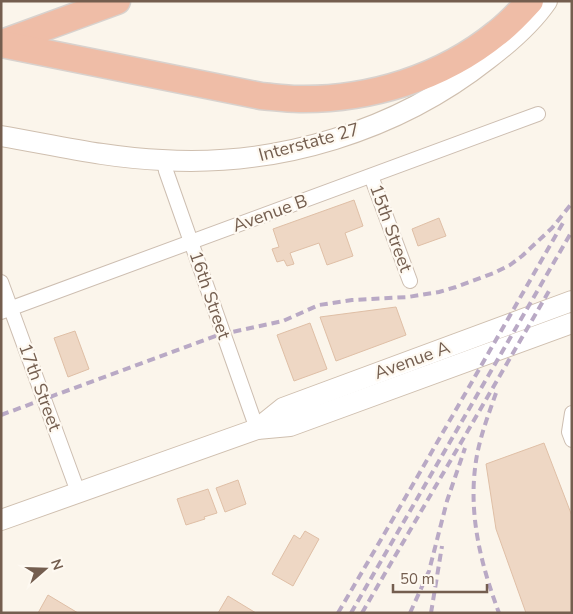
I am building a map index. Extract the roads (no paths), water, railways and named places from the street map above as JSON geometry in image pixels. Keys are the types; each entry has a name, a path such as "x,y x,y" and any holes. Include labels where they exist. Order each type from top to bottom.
{"highway":[{"path":"1,44 118,1"},
{"path":"1,44 260,96 298,99 346,96 404,83 446,66 497,34 530,1"}],"main road":[{"name":"Interstate 27","path":"1,136 107,154 164,161 212,161 286,152 351,134 426,101 459,81 500,49 525,27 547,1"},
{"name":"Avenue A","path":"257,429 283,408 572,302"},
{"name":"Avenue A","path":"1,520 257,429 290,426 572,324"}],"street":[{"name":"Avenue B","path":"6,310 538,114"},
{"name":"16th Street","path":"164,161 257,429"},
{"name":"15th Street","path":"371,176 410,281"},
{"name":"17th Street","path":"1,282 6,310 78,492"},
{"path":"572,413 570,432 572,440"}],"railway":[{"path":"1,415 218,335 283,321 319,305 352,300 408,297 439,292 494,273 522,256 552,228 572,203"},
{"path":"338,613 564,221"},
{"path":"351,613 572,231"},
{"path":"362,613 549,291"},
{"path":"496,393 477,455 474,475 474,496 477,536 481,555 499,613"},
{"path":"410,613 429,571 447,501 465,448"},
{"path":"431,613 442,546"}]}
